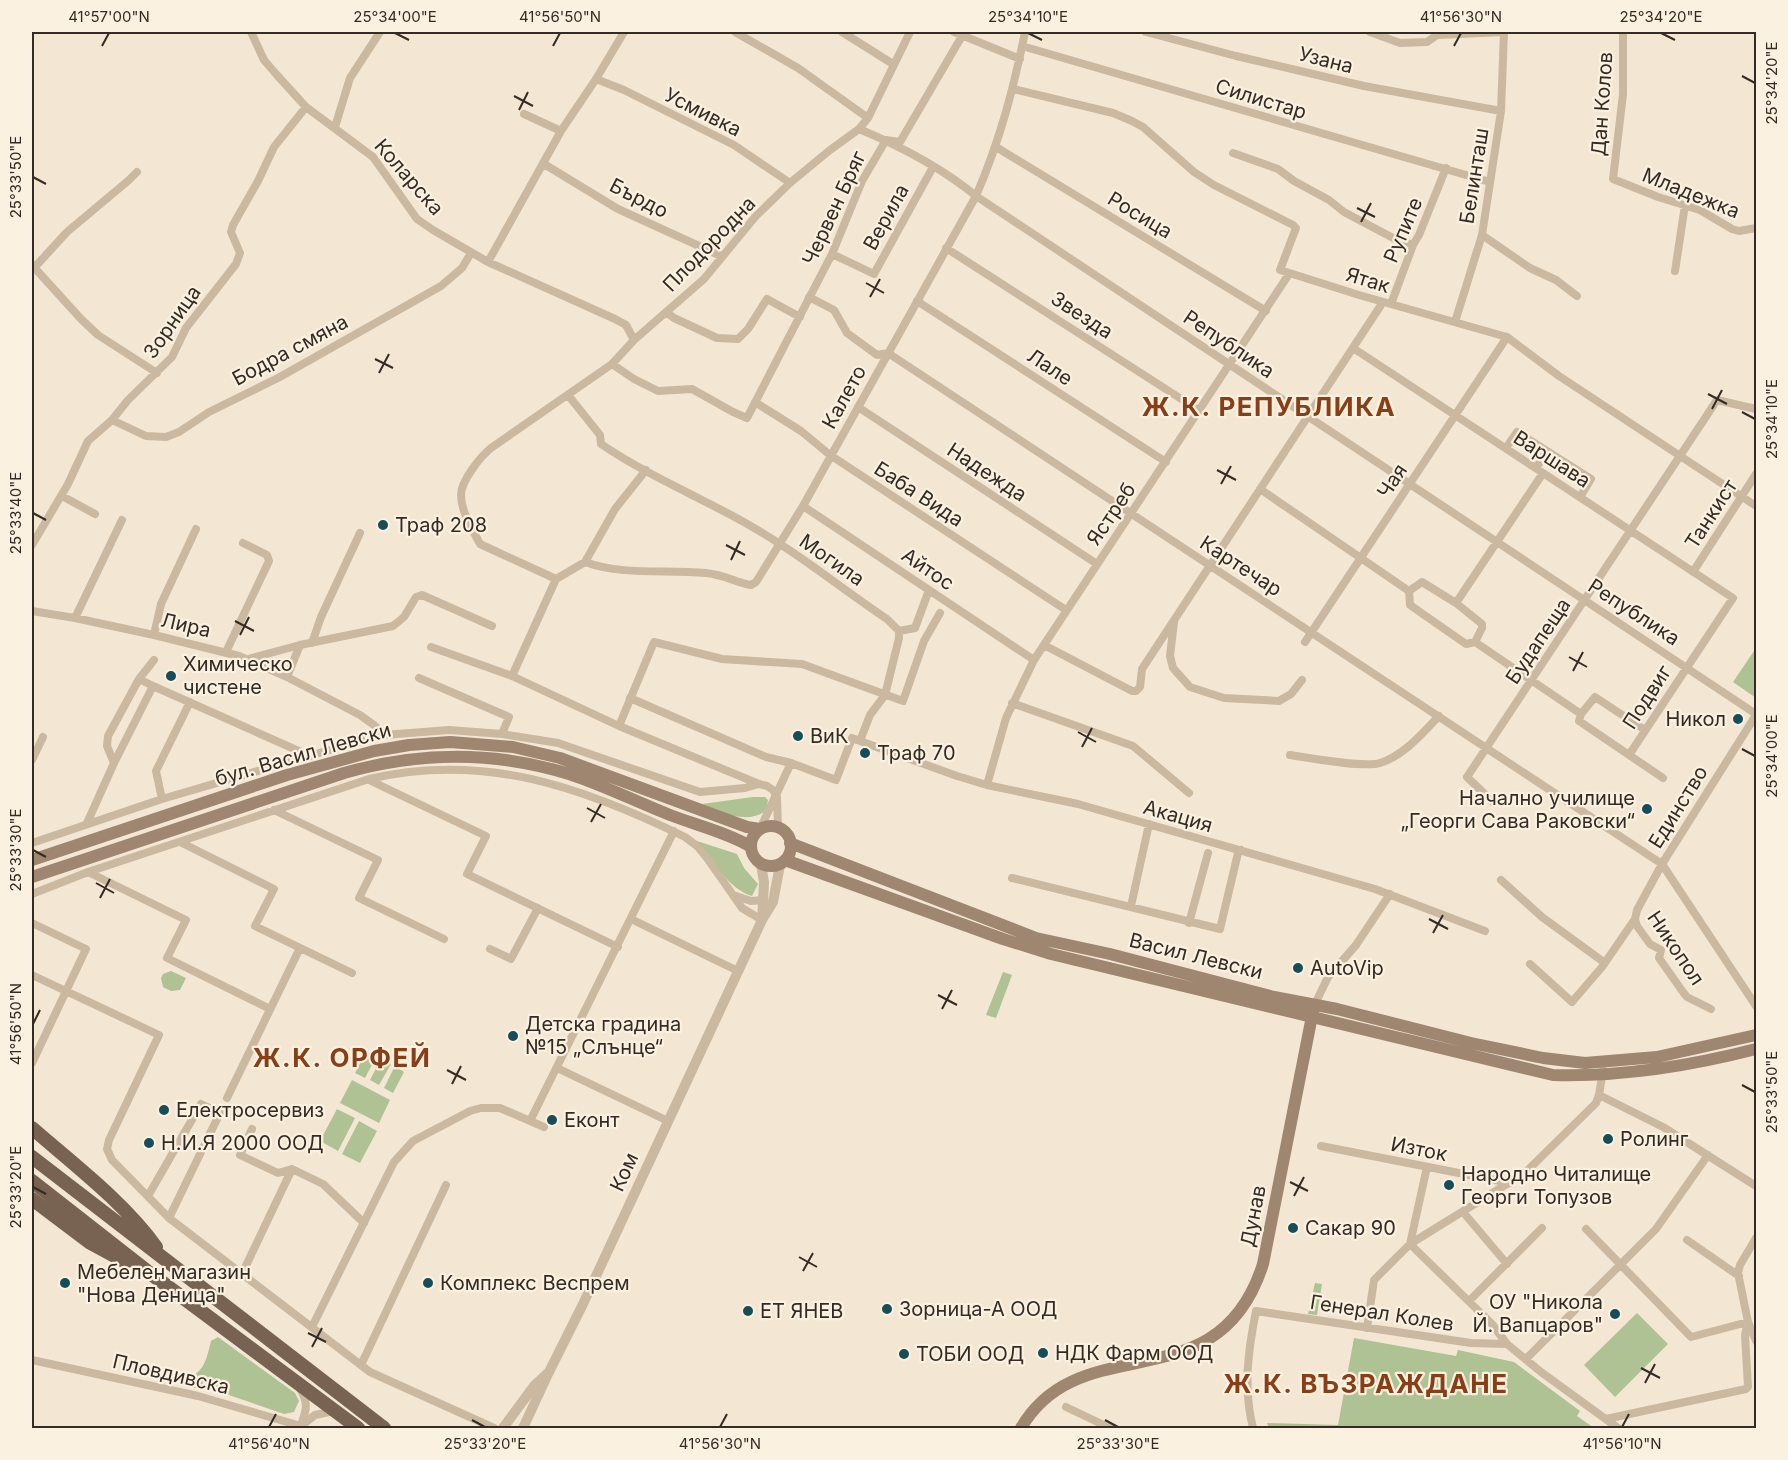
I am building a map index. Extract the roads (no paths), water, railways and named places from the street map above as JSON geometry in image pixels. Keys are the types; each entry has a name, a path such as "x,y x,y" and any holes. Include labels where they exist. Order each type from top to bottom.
{"main road":[{"name":"бул. Васил Левски","path":"36,858 298,772 374,751 450,742 513,747 560,758 747,827 760,829"},
{"name":"бул. Васил Левски","path":"32,877 344,773 383,763 444,756 522,763 562,772 751,847"},
{"path":"778,828 788,837 789,855 782,862 770,866 761,864 751,847 753,839 760,829 778,828"},
{"name":"Васил Левски","path":"790,843 1036,938 1110,954 1471,1043 1543,1058 1603,1067"},
{"name":"Васил Левски","path":"782,862 1051,954 1554,1075 1584,1076 1603,1067"},
{"name":"Дунав","path":"1020,1428 1038,1405 1066,1384 1101,1371 1169,1357 1191,1350 1218,1333 1242,1309 1256,1285 1263,1264 1315,1004"},
{"path":"1603,1067 1756,1035"},
{"path":"1603,1067 1671,1067 1756,1049"},
{"path":"32,1128 113,1200 146,1233 164,1258"},
{"path":"32,1157 384,1428"},
{"path":"32,1181 147,1271 358,1428"},
{"path":"32,1199 89,1242 147,1271"}],"street":[{"name":"Коларска","path":"251,32 264,60 306,106 373,157 417,219 488,262 615,319 626,326 634,340"},
{"path":"335,127 350,78 380,32"},
{"path":"488,262 561,131 624,32"},
{"path":"735,32 798,68 868,118"},
{"path":"842,32 893,64"},
{"name":"Плодородна","path":"556,579 480,544 463,506 460,493 471,471 485,453 612,364 634,340 704,279 755,218 790,183 859,129 868,118 910,32"},
{"name":"Калето","path":"585,562 602,568 716,574 751,585 756,582 803,506 976,196 996,147 1013,89 1025,32"},
{"name":"Узана","path":"1146,32 1236,57 1364,86 1501,111"},
{"path":"1370,32 1400,43 1427,42 1437,35 1504,32"},
{"name":"Белинташ","path":"1455,322 1482,235 1501,111 1504,32"},
{"name":"Дан Колов","path":"1613,179 1623,94 1623,32"},
{"path":"958,34 1020,59"},
{"name":"Червен Бряг","path":"755,402 832,254 862,181 886,140 900,142 958,34"},
{"name":"Силистар","path":"1022,46 1490,182"},
{"name":"Усмивка","path":"596,79 624,90 734,145 790,183"},
{"path":"1013,89 1113,113 1132,121 1143,127 1194,172 1214,185 1293,225 1296,228 1281,270 1289,274"},
{"name":"Зорница","path":"32,544 62,496 88,441 112,420 128,400 157,373 175,351 186,328 236,264 240,253 231,232 233,225 258,181 273,147 306,106"},
{"path":"524,114 561,131"},
{"name":"Република","path":"859,129 886,140 956,180 976,196 1756,714"},
{"name":"Росица","path":"996,147 1266,311"},
{"path":"1233,153 1278,169 1294,181 1329,200 1344,212 1395,239 1413,245"},
{"name":"Бърдо","path":"544,164 618,208 721,256"},
{"name":"Верила","path":"832,254 874,274 933,167"},
{"name":"Рупите","path":"1044,645 1132,691 1140,687 1142,669 1307,416 1387,303 1419,235 1446,168"},
{"path":"137,172 67,232 33,266 98,335 157,373"},
{"name":"Младежка","path":"1613,179 1658,197 1700,210 1732,229 1756,228"},
{"path":"1675,271 1685,205"},
{"path":"1482,235 1530,268 1556,280 1577,296"},
{"name":"Звезда","path":"946,248 1200,411"},
{"name":"Бодра смяна","path":"112,420 146,436 166,436 178,432 209,412 306,363 441,286 462,268 471,253"},
{"name":"Ятак","path":"1289,274 1507,337 1559,376 1756,506"},
{"name":"Ястреб","path":"987,785 1012,703 1034,660 1289,274"},
{"name":"Картечар","path":"809,297 834,310 847,333 877,355 888,353 1662,864"},
{"path":"666,312 717,338 738,339 748,329 767,299 800,317"},
{"name":"Лале","path":"917,302 1166,462"},
{"name":"Чая","path":"1305,642 1507,337"},
{"name":"Варшава","path":"1353,348 1733,598"},
{"path":"612,364 645,386 658,391 692,389 747,418 755,402"},
{"name":"Могила","path":"568,395 600,435 601,444 623,459 742,521 780,544 887,618 899,631"},
{"name":"Будапеща","path":"1494,803 1467,777 1695,432 1717,400 1756,410"},
{"name":"Баба Вида","path":"755,402 801,431 830,455 1066,610"},
{"name":"Надежда","path":"858,407 1098,564"},
{"path":"1506,448 1516,432 1591,479 1580,497"},
{"path":"1456,603 1498,542 1540,470 1547,451"},
{"path":"512,676 556,579 585,562 615,509 646,470"},
{"name":"Танкист","path":"1693,572 1756,474"},
{"path":"1260,489 1409,591"},
{"path":"62,496 95,514"},
{"name":"Айтос","path":"803,506 1034,660"},
{"path":"75,618 122,520"},
{"path":"154,635 161,604 196,529"},
{"path":"312,643 321,617 360,532"},
{"path":"226,652 269,561 267,555 243,543"},
{"path":"1409,591 1422,582 1456,603 1482,624 1475,642"},
{"path":"630,698 766,757 836,780 852,738 860,741 870,715 885,695 899,631 915,628 929,590"},
{"path":"1409,591 1410,605 1466,644 1475,642 1581,714"},
{"path":"249,659 300,645 396,625 404,617 416,597 423,595 492,626"},
{"name":"Подвиг","path":"1629,754 1733,598"},
{"name":"Лира","path":"32,611 154,635 249,659 360,715 374,724 384,735"},
{"path":"619,726 654,642 722,659 802,664 903,701 924,641 940,613"},
{"path":"1176,617 1170,656 1173,668 1190,687 1224,698 1279,700 1291,694 1302,680"},
{"path":"287,677 300,645"},
{"path":"431,647 512,676 619,726 773,790 777,797 778,828"},
{"path":"114,764 107,746 108,736 139,679 153,660"},
{"path":"419,678 509,717 502,734"},
{"path":"139,679 310,756"},
{"path":"87,824 153,686"},
{"path":"1645,730 1595,697 1581,714 1580,721 1663,778"},
{"path":"162,799 156,771 190,702"},
{"path":"1012,703 1133,746 1189,793"},
{"name":"Единство","path":"1756,714 1662,864 1756,1006"},
{"path":"1290,755 1379,764 1398,754 1439,716"},
{"path":"36,858 33,842 162,799 384,735 449,730 502,734 583,750 700,792 745,788 759,784"},
{"path":"32,760 43,737"},
{"name":"Акация","path":"860,741 987,785 1078,804 1390,894 1485,931"},
{"path":"760,829 777,797 790,764"},
{"path":"32,894 88,872 369,780 400,773 432,770 499,772 567,787 674,831 697,846 734,895 741,909 762,921 764,882 761,864"},
{"path":"369,780 486,836 467,874 618,947"},
{"path":"274,810 378,860 359,898 444,939"},
{"path":"1131,906 1149,824"},
{"path":"530,1121 674,831"},
{"path":"180,842 274,889 255,926 352,973"},
{"path":"1012,878 1220,929 1238,853 1241,850"},
{"path":"1189,923 1208,853"},
{"name":"Ком","path":"503,1428 534,1386 549,1372 738,971 773,903 782,862"},
{"name":"Никопол","path":"1662,864 1636,910 1637,926 1650,944 1661,950 1659,958 1687,997 1711,1010"},
{"path":"88,872 186,920 167,958 270,1009"},
{"path":"1502,880 1542,916 1605,963"},
{"name":"Дунав","path":"1315,1004 1328,977 1356,945 1390,894"},
{"path":"734,895 751,902 763,900"},
{"path":"490,949 511,959 538,908"},
{"path":"631,919 738,971"},
{"path":"1530,964 1572,1002 1605,963 1635,919"},
{"path":"32,923 86,949 32,1063"},
{"path":"227,1098 300,948"},
{"path":"32,975 159,1035 108,1144 112,1160 169,1218 370,1372 494,1428"},
{"path":"1367,1328 1374,1280 1410,1244 1533,1167 1596,1103 1603,1067"},
{"path":"557,1068 668,1120"},
{"path":"1599,1095 1663,1126 1756,1186"},
{"path":"148,1196 201,1104 220,1113 169,1218"},
{"path":"312,1327 394,1162 413,1141 470,1111 481,1108 500,1108 544,1127"},
{"path":"252,1129 240,1155 278,1173 292,1169 323,1184 364,1223"},
{"name":"Изток","path":"1322,1146 1510,1183"},
{"path":"1526,1359 1656,1229 1708,1155"},
{"path":"1410,1244 1427,1167"},
{"path":"242,1274 292,1169"},
{"path":"361,1365 446,1185"},
{"path":"1463,1212 1507,1264"},
{"path":"1469,1301 1542,1228"},
{"path":"1586,1229 1691,1337 1748,1322"},
{"path":"1756,1238 1740,1264 1738,1276 1748,1322 1756,1341"},
{"path":"1687,1240 1738,1276"},
{"path":"1410,1244 1492,1324 1508,1344 1618,1428"},
{"name":"Генерал Колев","path":"1253,1428 1246,1378 1249,1345 1256,1311 1471,1343 1508,1344"},
{"path":"1606,1419 1750,1382 1745,1335 1748,1322"},
{"name":"Пловдивска","path":"32,1360 198,1396 300,1427"},
{"path":"523,1428 541,1394 549,1372"},
{"path":"297,1383 305,1397 307,1407 300,1427"},
{"path":"1066,1407 1110,1428"},
{"path":"300,1427 315,1415 335,1411"}],"place":[{"name":"Траф 208","path":"383,525"},
{"name":"Химическо чистене","path":"171,676"},
{"name":"Никол","path":"1738,719"},
{"name":"ВиК","path":"798,736"},
{"name":"Траф 70","path":"865,753"},
{"name":"Начално училище „Георги Сава Раковски“","path":"1647,809"},
{"name":"AutoVip","path":"1298,968"},
{"name":"Детска градина №15 „Слънце“","path":"513,1036"},
{"name":"Електросервиз","path":"164,1110"},
{"name":"Еконт","path":"552,1120"},
{"name":"Ролинг","path":"1608,1139"},
{"name":"Н.И.Я 2000 ООД","path":"149,1143"},
{"name":"Народно Читалище Георги Топузов","path":"1449,1185"},
{"name":"Сакар 90","path":"1293,1228"},
{"name":"Мебелен магазин \"Нова Деница\"","path":"65,1283"},
{"name":"Комплекс Веспрем","path":"428,1283"},
{"name":"Зорница-А ООД","path":"887,1309"},
{"name":"ЕТ ЯНЕВ","path":"748,1311"},
{"name":"ОУ \"Никола Й. Вапцаров\"","path":"1615,1314"},
{"name":"НДК Фарм ООД","path":"1043,1353"},
{"name":"ТОБИ ООД","path":"904,1354"}],"district":[{"name":"Ж.К. РЕПУБЛИКА","path":"1269,406"},
{"name":"Ж.К. ОРФЕЙ","path":"342,1057"},
{"name":"Ж.К. ВЪЗРАЖДАНЕ","path":"1366,1383"}]}
